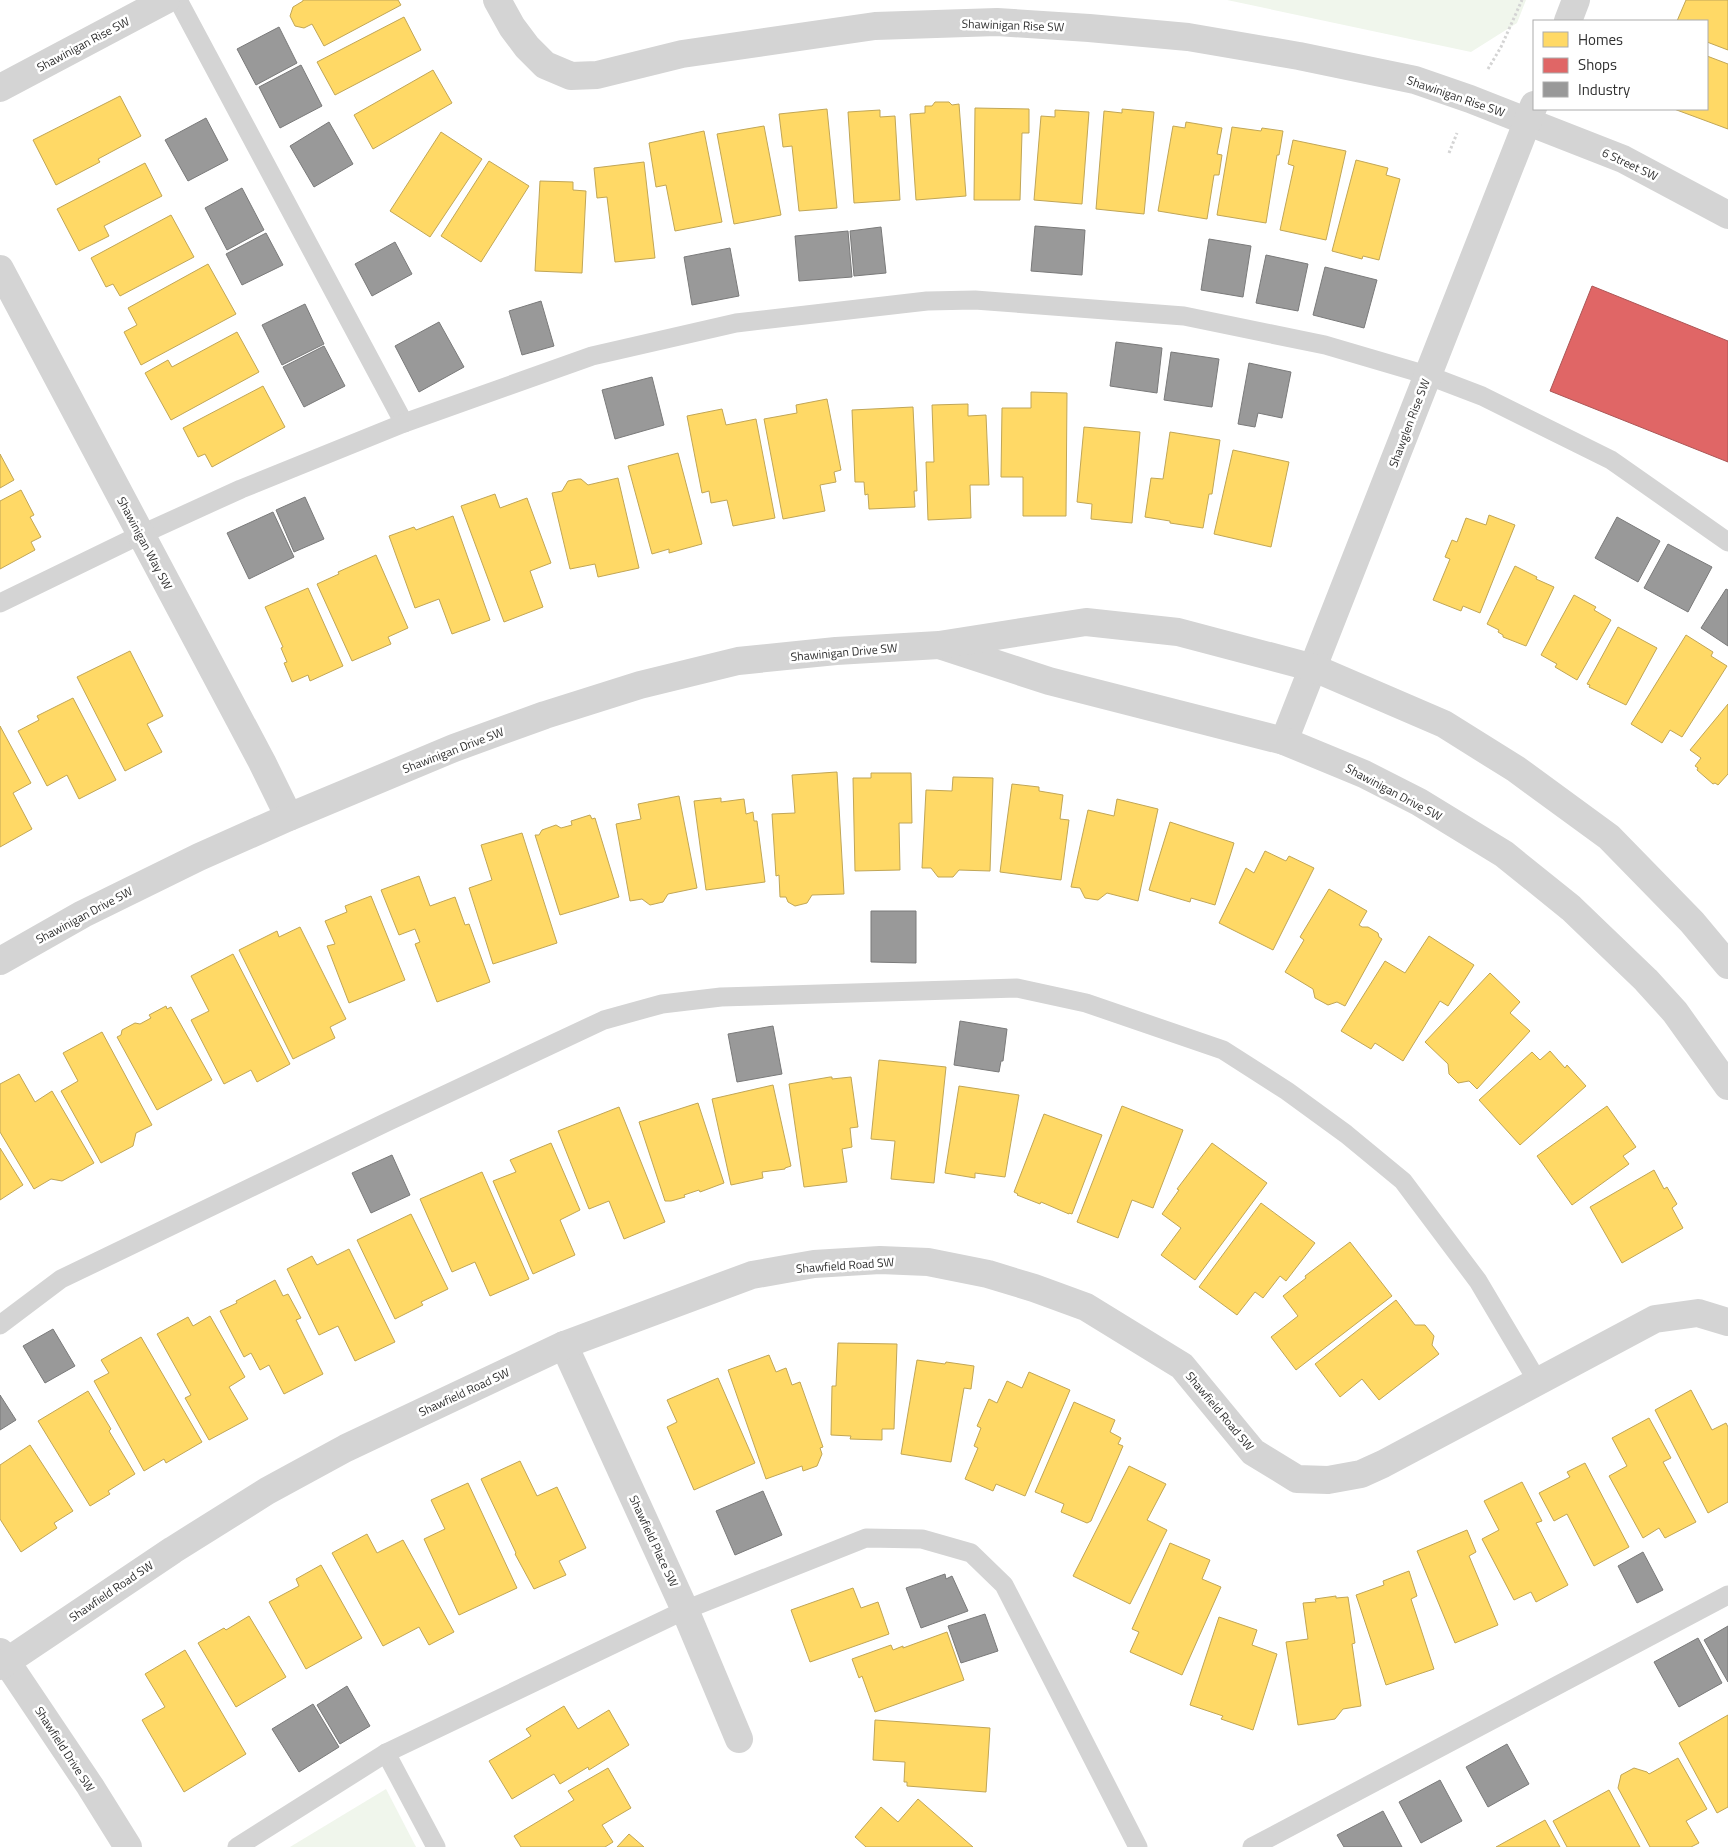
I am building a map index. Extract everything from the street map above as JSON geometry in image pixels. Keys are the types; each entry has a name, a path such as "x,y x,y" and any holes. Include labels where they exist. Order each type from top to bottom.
{"street":[{"name":"Shawinigan Rise SW","path":"0,88 166,0"},
{"name":"Shawinigan Rise SW","path":"497,0 512,27 527,47 545,65 571,76 597,74 682,54 875,26 996,22 1188,37 1299,56 1415,80 1470,99 1531,114"},
{"path":"1568,20 1576,0"},
{"name":"6 Street SW","path":"1531,114 1623,159 1728,215"},
{"name":"Shawglen Rise SW","path":"1284,741 1531,114"},
{"name":"Shawinigan Way SW","path":"0,269 262,762 289,817"},
{"name":"Shawinigan Drive SW","path":"0,961 83,914 199,856 289,817 454,748 545,715 640,685 738,661 836,651 939,645 1086,622 1178,632 1314,668 1444,724 1540,786 1609,837 1692,922 1728,965"},
{"name":"Shawinigan Drive SW","path":"939,645 1050,681 1284,741 1364,774 1419,802 1504,854 1571,908 1646,980 1675,1012 1728,1086"},
{"name":"Shawfield Road SW","path":"2,1659 267,1491 346,1448 564,1345 752,1275 824,1264 880,1260 928,1262 988,1274 1086,1307 1182,1366 1253,1452 1297,1479 1328,1480 1361,1474 1384,1464 1655,1319 1698,1313 1728,1322"},
{"name":"Shawfield Place SW","path":"564,1345 685,1610 739,1739"},
{"name":"Shawfield Drive SW","path":"2,1659 90,1786 128,1847"}],"lane":[{"path":"178,0 404,423"},
{"path":"0,603 140,534 241,490 404,423 592,356 736,323 927,301 975,300 1184,316 1325,345 1427,375 1482,396 1611,460 1728,542"},
{"path":"0,1325 61,1279 604,1020 662,1004 721,997 1017,988 1086,1003 1223,1050 1287,1091 1346,1134 1403,1181 1478,1281 1538,1382"},
{"path":"237,1847 386,1753 685,1610 866,1538 922,1539 971,1553 1004,1585 1138,1847"},
{"path":"1252,1847 1728,1595"},
{"path":"386,1753 436,1847"}],"shaded area":[{"path":"1227,0 1526,0 1517,23 1471,52"},
{"path":"386,1789 416,1847 290,1847"}],"building: Homes":[{"path":"303,0 398,0 401,5 324,46 312,24 304,28 295,26 290,16 293,7"},
{"path":"1686,0 1728,0 1728,50 1708,42 1708,20 1677,20"},
{"path":"404,17 421,50 335,95 317,62"},
{"path":"1708,56 1728,64 1728,129 1677,110 1708,110"},
{"path":"433,70 452,103 373,149 354,115"},
{"path":"120,96 141,136 98,159 100,162 56,185 33,140"},
{"path":"935,102 949,102 952,105 959,104 966,196 916,200 910,114 925,113 925,106 932,106"},
{"path":"975,108 1029,109 1029,133 1022,133 1020,200 974,200"},
{"path":"827,109 837,208 799,211 792,146 783,147 779,114"},
{"path":"1122,109 1154,112 1144,214 1096,209 1104,111 1122,113"},
{"path":"880,110 880,117 895,116 900,200 854,203 848,112"},
{"path":"1055,110 1089,112 1082,204 1034,200 1041,116 1055,117"},
{"path":"1186,122 1222,128 1217,154 1222,155 1219,175 1214,175 1207,219 1158,211 1173,126 1185,128"},
{"path":"764,126 781,215 734,224 717,134"},
{"path":"1232,127 1261,131 1262,128 1283,131 1279,155 1277,155 1266,223 1217,215"},
{"path":"704,131 722,222 675,231 666,185 656,187 649,143"},
{"path":"441,132 482,159 430,237 390,211"},
{"path":"1293,140 1346,151 1326,240 1280,230 1294,166 1288,164"},
{"path":"1356,160 1388,168 1386,175 1400,179 1379,260 1363,256 1362,259 1332,251"},
{"path":"489,161 529,186 481,262 441,236"},
{"path":"644,162 655,258 615,262 607,197 597,198 594,168"},
{"path":"145,163 162,196 104,226 109,236 79,251 57,209"},
{"path":"540,181 573,182 573,190 586,191 582,273 535,271"},
{"path":"171,215 194,257 120,296 113,284 106,287 91,258"},
{"path":"208,264 236,314 141,365 124,332 137,325 128,308"},
{"path":"237,332 259,372 171,420 145,373 168,360 172,367"},
{"path":"263,386 285,427 212,467 205,454 198,457 183,428"},
{"path":"1031,392 1067,393 1066,516 1023,516 1023,477 1001,477 1002,408 1031,408"},
{"path":"827,399 841,470 834,472 836,482 820,485 825,511 783,519 764,419 797,413 796,405"},
{"path":"968,404 968,416 986,415 989,485 970,485 971,518 928,520 926,462 934,462 932,405"},
{"path":"913,407 917,491 914,491 915,507 869,509 868,494 865,495 864,482 855,482 852,410"},
{"path":"722,409 726,425 756,419 775,518 733,526 727,500 711,503 709,491 702,493 687,416"},
{"path":"1084,427 1140,432 1132,523 1091,519 1092,504 1077,502"},
{"path":"1170,432 1220,440 1212,494 1209,494 1203,528 1145,517 1151,478 1163,479"},
{"path":"1233,450 1289,462 1271,547 1214,534"},
{"path":"678,453 702,544 669,553 669,549 652,554 628,466"},
{"path":"0,454 14,480 0,488"},
{"path":"618,478 639,568 598,577 595,564 570,569 552,493 562,491 568,481 581,479 588,485"},
{"path":"21,490 34,515 30,517 41,537 31,542 35,550 0,569 0,501"},
{"path":"495,494 500,508 527,498 551,563 530,571 543,607 504,622 461,506"},
{"path":"1489,515 1515,525 1480,613 1463,606 1461,611 1433,600 1450,559 1445,557 1452,540 1457,542 1466,518 1486,525"},
{"path":"453,516 490,620 452,634 439,599 415,608 389,536 414,527 416,530"},
{"path":"376,555 408,628 388,637 391,644 352,661 317,584 339,574 338,572"},
{"path":"1515,566 1554,587 1526,646 1503,637 1498,632 1499,630 1487,624"},
{"path":"308,588 343,666 310,681 308,675 292,682 284,663 287,662 281,648 283,647 265,607"},
{"path":"1574,595 1596,607 1594,610 1611,620 1577,680 1555,667 1557,664 1541,655"},
{"path":"1618,627 1657,648 1626,705 1589,687 1590,685 1587,684"},
{"path":"1686,635 1713,652 1711,656 1727,666 1682,737 1670,730 1662,743 1631,724"},
{"path":"130,651 163,716 147,724 162,752 125,771 77,677"},
{"path":"73,698 116,780 79,799 67,775 47,786 18,731 39,720 37,716"},
{"path":"1728,704 1728,774 1718,785 1713,784 1697,770 1698,768 1695,766 1701,758 1690,750"},
{"path":"0,726 31,783 13,793 32,829 0,847"},
{"path":"837,772 844,894 812,895 807,903 795,906 788,902 786,897 780,897 779,875 776,876 772,814 795,813 792,775"},
{"path":"871,773 911,773 912,823 899,823 900,870 855,871 853,778 871,778"},
{"path":"953,777 993,778 990,871 959,870 953,877 938,877 931,868 922,868 926,790 952,791"},
{"path":"1012,784 1039,787 1039,791 1063,795 1060,819 1069,820 1061,880 1000,872"},
{"path":"679,796 697,888 668,894 663,902 650,905 642,899 630,901 616,824 641,819 638,804"},
{"path":"721,798 721,802 744,799 746,814 753,812 754,821 757,821 765,882 706,890 694,801"},
{"path":"1117,799 1158,809 1138,901 1107,893 1098,900 1085,898 1080,888 1071,887 1088,810 1114,816"},
{"path":"590,815 592,819 595,818 619,897 560,915 535,835 539,835 542,830 556,825 561,828 572,825 571,821"},
{"path":"1170,822 1234,843 1215,905 1191,898 1190,902 1149,890"},
{"path":"522,833 557,943 493,964 469,888 492,880 481,845"},
{"path":"1265,851 1286,861 1289,856 1314,868 1273,950 1219,923 1246,868 1254,873"},
{"path":"419,876 430,906 455,897 465,925 469,924 490,982 437,1002 415,944 420,942 415,929 399,935 381,890"},
{"path":"1329,889 1367,911 1359,925 1368,927 1378,933 1382,939 1345,1006 1337,1002 1328,1005 1315,998 1313,989 1285,972 1304,940 1300,937"},
{"path":"371,896 405,980 349,1003 327,946 335,944 325,921 347,912 345,906"},
{"path":"300,927 346,1019 330,1027 335,1038 293,1059 239,950 277,931 279,937"},
{"path":"1429,936 1474,965 1448,1006 1440,1001 1403,1061 1375,1043 1371,1049 1341,1031 1385,961 1405,973"},
{"path":"233,954 290,1064 257,1082 251,1070 224,1084 191,1020 209,1011 191,976"},
{"path":"1490,973 1520,1002 1510,1013 1530,1031 1477,1089 1469,1081 1458,1083 1449,1074 1448,1064 1425,1042"},
{"path":"166,1006 167,1009 171,1007 212,1080 157,1110 117,1037 121,1035 122,1030 151,1018 149,1015"},
{"path":"102,1032 152,1125 136,1133 133,1146 101,1163 61,1091 78,1081 63,1053"},
{"path":"1550,1051 1565,1068 1567,1065 1586,1086 1520,1145 1479,1100 1532,1052 1540,1060"},
{"path":"879,1060 946,1067 934,1183 891,1179 895,1141 871,1139"},
{"path":"19,1074 35,1102 52,1091 94,1163 62,1181 51,1179 34,1189 0,1132 0,1084"},
{"path":"832,1077 832,1079 851,1077 858,1127 850,1128 852,1147 842,1149 847,1182 804,1187 789,1084"},
{"path":"773,1085 791,1166 785,1169 762,1172 763,1178 731,1185 712,1099"},
{"path":"959,1086 1019,1095 1005,1177 975,1173 975,1178 945,1173"},
{"path":"698,1103 724,1183 700,1192 699,1190 684,1195 685,1197 665,1201 639,1122"},
{"path":"1122,1106 1183,1130 1153,1208 1132,1200 1118,1238 1077,1222"},
{"path":"1607,1106 1636,1147 1623,1156 1629,1164 1572,1205 1537,1156"},
{"path":"619,1107 665,1222 624,1239 609,1201 589,1209 558,1131"},
{"path":"1044,1114 1102,1135 1072,1214 1041,1202 1040,1204 1014,1192"},
{"path":"551,1143 580,1210 560,1220 575,1255 533,1274 493,1181 516,1172 510,1160"},
{"path":"1212,1143 1267,1183 1195,1280 1161,1255 1181,1228 1162,1214 1179,1190 1177,1189"},
{"path":"0,1148 23,1185 0,1200"},
{"path":"1654,1170 1664,1189 1667,1187 1677,1204 1672,1208 1683,1228 1622,1263 1590,1207"},
{"path":"482,1172 529,1279 490,1296 475,1262 452,1272 420,1199"},
{"path":"1261,1203 1315,1243 1286,1281 1280,1276 1263,1298 1255,1292 1237,1315 1199,1287"},
{"path":"411,1214 448,1289 421,1302 423,1305 395,1319 357,1240"},
{"path":"1350,1242 1392,1296 1296,1370 1271,1337 1298,1316 1283,1296 1306,1278 1305,1276"},
{"path":"349,1249 395,1342 355,1361 338,1326 319,1335 287,1269 312,1256 317,1265"},
{"path":"275,1280 283,1296 288,1294 301,1318 296,1320 323,1374 284,1394 269,1365 260,1370 251,1353 244,1357 220,1311"},
{"path":"1396,1300 1415,1325 1425,1325 1434,1336 1432,1345 1439,1354 1379,1400 1362,1379 1340,1397 1315,1364"},
{"path":"210,1316 245,1377 229,1387 248,1419 209,1440 185,1398 191,1395 157,1334 188,1317 193,1326"},
{"path":"141,1337 202,1442 166,1463 164,1459 144,1471 94,1381 109,1373 101,1360"},
{"path":"838,1343 897,1344 894,1429 882,1429 882,1440 850,1439 851,1436 831,1435 832,1386 836,1386"},
{"path":"769,1355 776,1372 786,1368 792,1385 800,1382 823,1447 820,1448 822,1454 817,1466 803,1471 802,1466 766,1479 728,1370"},
{"path":"917,1360 974,1366 971,1389 964,1388 951,1462 901,1454"},
{"path":"1029,1372 1070,1390 1025,1496 996,1484 993,1491 965,1479 978,1448 974,1446 981,1428 977,1426 989,1399 997,1403 1007,1381 1022,1388"},
{"path":"718,1378 755,1463 694,1490 667,1427 677,1422 667,1400"},
{"path":"1691,1390 1712,1430 1726,1423 1728,1427 1728,1502 1708,1513 1655,1410"},
{"path":"88,1391 135,1474 108,1491 110,1494 90,1506 38,1421"},
{"path":"1074,1402 1115,1420 1110,1432 1121,1438 1118,1444 1123,1446 1091,1521 1087,1523 1061,1512 1064,1504 1035,1492"},
{"path":"1649,1418 1671,1458 1663,1462 1696,1522 1665,1538 1659,1528 1643,1538 1609,1476 1627,1466 1612,1438"},
{"path":"30,1445 73,1511 54,1523 57,1528 21,1552 0,1519 0,1465"},
{"path":"520,1461 537,1496 557,1487 586,1548 559,1561 566,1575 534,1589 515,1554 481,1479"},
{"path":"1585,1463 1629,1547 1594,1566 1567,1514 1554,1521 1539,1493 1570,1477 1567,1472"},
{"path":"1129,1466 1166,1484 1147,1520 1167,1530 1130,1604 1073,1576"},
{"path":"1522,1482 1542,1521 1536,1523 1568,1585 1536,1602 1531,1592 1514,1600 1482,1539 1499,1530 1484,1501"},
{"path":"468,1483 517,1588 459,1615 424,1539 445,1529 431,1500"},
{"path":"1467,1530 1476,1552 1469,1556 1498,1625 1455,1643 1417,1551"},
{"path":"367,1534 377,1553 403,1540 454,1632 429,1645 419,1627 383,1646 332,1553"},
{"path":"1170,1543 1210,1560 1202,1579 1221,1587 1182,1675 1130,1652 1139,1632 1132,1629"},
{"path":"321,1565 362,1638 306,1669 269,1602 299,1586 296,1579"},
{"path":"1409,1571 1417,1596 1411,1599 1434,1669 1386,1685 1356,1595 1384,1585 1383,1581"},
{"path":"853,1588 861,1608 878,1602 889,1634 810,1662 791,1610"},
{"path":"1336,1596 1336,1598 1348,1597 1355,1643 1352,1644 1361,1706 1343,1709 1335,1719 1298,1725 1286,1642 1308,1639 1303,1603 1316,1602 1315,1599"},
{"path":"249,1616 286,1677 236,1707 198,1643 224,1628 226,1630"},
{"path":"1219,1617 1257,1630 1252,1645 1277,1654 1253,1730 1221,1719 1223,1716 1190,1705"},
{"path":"947,1632 964,1680 875,1712 862,1676 859,1678 852,1659 891,1645 893,1650 903,1646 903,1648"},
{"path":"185,1650 246,1754 184,1792 142,1720 165,1707 145,1674"},
{"path":"564,1706 578,1729 609,1710 629,1745 589,1770 588,1767 560,1784 554,1774 512,1799 489,1761 531,1736 526,1729"},
{"path":"1728,1715 1728,1807 1717,1813 1679,1743"},
{"path":"875,1720 990,1728 986,1792 907,1786 907,1782 904,1782 905,1762 873,1760"},
{"path":"1678,1758 1707,1809 1686,1821 1699,1843 1691,1847 1650,1847 1618,1788 1621,1775 1634,1768 1649,1774"},
{"path":"608,1768 631,1808 602,1825 613,1842 605,1847 521,1847 514,1836 574,1800 568,1791"},
{"path":"1609,1790 1640,1847 1567,1847 1553,1821"},
{"path":"918,1799 973,1847 866,1847 855,1837 881,1807 898,1822"},
{"path":"1545,1820 1560,1847 1496,1847 1516,1836"},
{"path":"629,1834 644,1847 617,1847"}],"building: Shops":[{"path":"1592,286 1728,341 1728,462 1550,391"}],"building: Industry":[{"path":"279,27 297,63 256,85 237,49"},
{"path":"301,65 322,106 280,128 259,87"},
{"path":"206,118 228,160 188,181 165,140"},
{"path":"329,122 353,164 314,187 290,146"},
{"path":"242,188 264,230 227,250 205,208"},
{"path":"1035,226 1085,230 1082,275 1031,271"},
{"path":"881,227 886,273 854,276 850,231"},
{"path":"848,231 852,277 799,281 795,236"},
{"path":"266,233 283,265 242,285 226,254"},
{"path":"1209,239 1251,246 1243,297 1201,290"},
{"path":"395,242 412,274 372,296 355,264"},
{"path":"730,248 739,296 692,305 684,257"},
{"path":"1266,255 1308,264 1298,311 1256,303"},
{"path":"1325,267 1377,280 1364,328 1313,315"},
{"path":"541,301 554,346 522,355 509,311"},
{"path":"305,304 324,344 282,365 262,325"},
{"path":"439,322 464,367 419,392 395,346"},
{"path":"1116,342 1162,348 1157,393 1110,386"},
{"path":"324,346 345,386 304,407 283,367"},
{"path":"1171,352 1219,359 1212,407 1164,400"},
{"path":"1249,363 1291,372 1282,418 1258,413 1255,427 1238,424"},
{"path":"652,377 664,425 615,439 602,390"},
{"path":"305,497 324,539 294,552 276,510"},
{"path":"273,512 294,557 249,579 227,533"},
{"path":"1617,517 1660,541 1638,582 1595,558"},
{"path":"1668,544 1712,567 1688,612 1644,588"},
{"path":"1726,589 1728,590 1728,646 1701,628"},
{"path":"871,911 916,911 916,963 871,962"},
{"path":"960,1021 1007,1029 1003,1061 1001,1061 999,1072 954,1065"},
{"path":"773,1026 782,1074 737,1082 728,1034"},
{"path":"392,1155 410,1195 371,1213 352,1173"},
{"path":"53,1329 75,1366 45,1383 23,1346"},
{"path":"0,1395 16,1420 0,1430"},
{"path":"763,1491 782,1535 735,1555 716,1511"},
{"path":"1643,1552 1663,1590 1637,1603 1618,1566"},
{"path":"945,1574 946,1579 952,1576 968,1611 921,1628 906,1588"},
{"path":"985,1614 998,1651 961,1663 948,1626"},
{"path":"1728,1626 1728,1682 1704,1640"},
{"path":"1698,1638 1722,1683 1679,1707 1654,1662"},
{"path":"347,1686 370,1726 340,1744 317,1705"},
{"path":"313,1704 339,1747 299,1772 272,1729"},
{"path":"1507,1744 1529,1784 1488,1807 1466,1767"},
{"path":"1440,1780 1462,1821 1421,1843 1399,1802"},
{"path":"1383,1811 1402,1847 1344,1847 1337,1835"}]}
